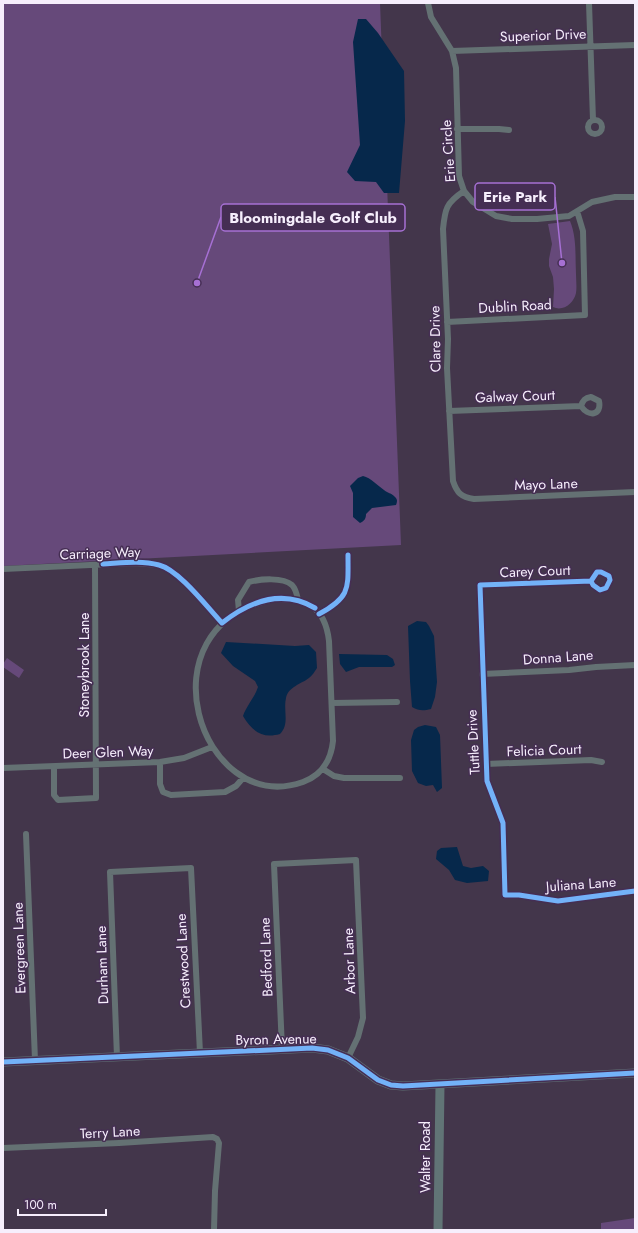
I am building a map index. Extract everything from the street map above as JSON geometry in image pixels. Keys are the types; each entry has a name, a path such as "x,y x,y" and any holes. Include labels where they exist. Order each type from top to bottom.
{"street":[{"name":"Erie Circle","path":"428,3 431,17 452,51 456,68 459,176 464,192 473,202 496,216 512,219 537,220 569,216 592,202 615,197 635,197"},
{"path":"589,3 593,120"},
{"name":"Superior Drive","path":"452,51 635,45"},
{"path":"457,129 499,128 509,130"},
{"name":"Clare Drive","path":"459,492 456,491 453,480 449,411 443,229 445,212 453,198 464,192"},
{"name":"Dublin Road","path":"447,322 585,315 583,230 577,211"},
{"name":"Galway Court","path":"449,411 581,406"},
{"name":"Mayo Lane","path":"459,492 468,498 474,499 635,492"},
{"path":"319,614 342,599 348,583 348,555"},
{"name":"Carriage Way","path":"3,569 95,564 143,563 160,565 181,578 222,623"},
{"name":"Stoneybrook Lane","path":"54,766 54,795 58,800 96,798 95,564"},
{"path":"239,611 238,600 249,582 255,580 276,579 291,584 296,591 298,600"},
{"name":"Carey Court","path":"480,585 590,581"},
{"name":"Tuttle Drive","path":"480,585 487,781 503,823 505,895"},
{"path":"267,600 298,600 315,608 324,622 328,633 332,703 331,754 323,770 310,780 277,786 265,785 243,778 226,766 212,746 202,726 198,709 195,690 196,673 199,659 205,644 222,623 246,607 267,600"},
{"name":"Donna Lane","path":"482,674 635,665"},
{"path":"332,703 397,702"},
{"name":"Deer Glen Way","path":"3,768 160,762 184,758 212,746"},
{"name":"Felicia Court","path":"486,764 591,760 602,762"},
{"path":"160,762 160,784 163,792 170,795 225,792 236,786 243,778"},
{"path":"323,770 334,776 344,778 400,778"},
{"name":"Evergreen Lane","path":"26,834 35,1060"},
{"name":"Bedford Lane","path":"282,1049 274,863 357,859"},
{"name":"Arbor Lane","path":"348,1058 358,1037 363,1018 357,859"},
{"name":"Durham Lane","path":"118,1057 109,870 192,867"},
{"name":"Crestwood Lane","path":"192,867 200,1053"},
{"name":"Juliana Lane","path":"505,895 519,895 558,901 635,892"},
{"name":"Byron Avenue","path":"3,1062 282,1049 320,1049 348,1058 371,1076 391,1085 403,1086 635,1073"},
{"name":"Walter Road","path":"438,1230 440,1085"},
{"name":"Terry Lane","path":"3,1148 119,1144 213,1137 219,1143 215,1191 214,1230"}],"shaded area":[{"path":"3,3 380,3 401,545 3,566"},
{"path":"570,221 575,240 576,293 575,297 568,306 557,308 553,307 553,277 549,266 552,244 548,224"},
{"path":"7,658 24,670 19,678 3,667 3,664"},
{"path":"635,1218 635,1230 601,1230 601,1223"}],"water":[{"path":"358,19 366,19 378,33 404,71 405,121 399,193 384,193 376,182 355,181 347,172 360,145 353,42"},
{"path":"363,476 392,495 397,501 396,505 372,508 366,514 364,520 360,523 353,517 353,493 350,486 358,478"},
{"path":"417,621 426,622 434,636 437,682 435,697 431,709 423,710 412,707 410,681 408,626"},
{"path":"226,642 295,646 309,645 316,652 317,668 309,678 292,688 287,694 285,703 286,722 280,734 268,735 258,732 250,726 243,716 258,687 255,681 233,666 221,653"},
{"path":"339,654 387,655 393,659 395,665 392,667 359,667 346,672 340,664"},
{"path":"425,725 436,727 440,735 442,788 437,792 433,785 426,786 418,783 412,771 411,740 414,730"},
{"path":"457,847 463,866 471,868 483,866 489,871 488,881 467,883 455,880 449,870 436,859 437,851 441,848"}],"cycle path":[{"path":"319,614 337,602 346,590 348,555"},
{"path":"103,564 131,562 152,563 167,568 184,581 222,623 244,609 267,600 291,599 303,602 315,608"},
{"path":"591,581 597,572 601,572 609,576 610,580 606,588 600,590 593,585 591,581 480,585 487,781 503,823 505,895 519,895 558,901 635,891"},
{"path":"3,1062 312,1048 328,1050 348,1058 378,1080 391,1085 403,1086 635,1073"}],"place":[{"name":"Erie Park","path":"562,263"},
{"name":"Bloomingdale Golf Club","path":"197,283"}]}
